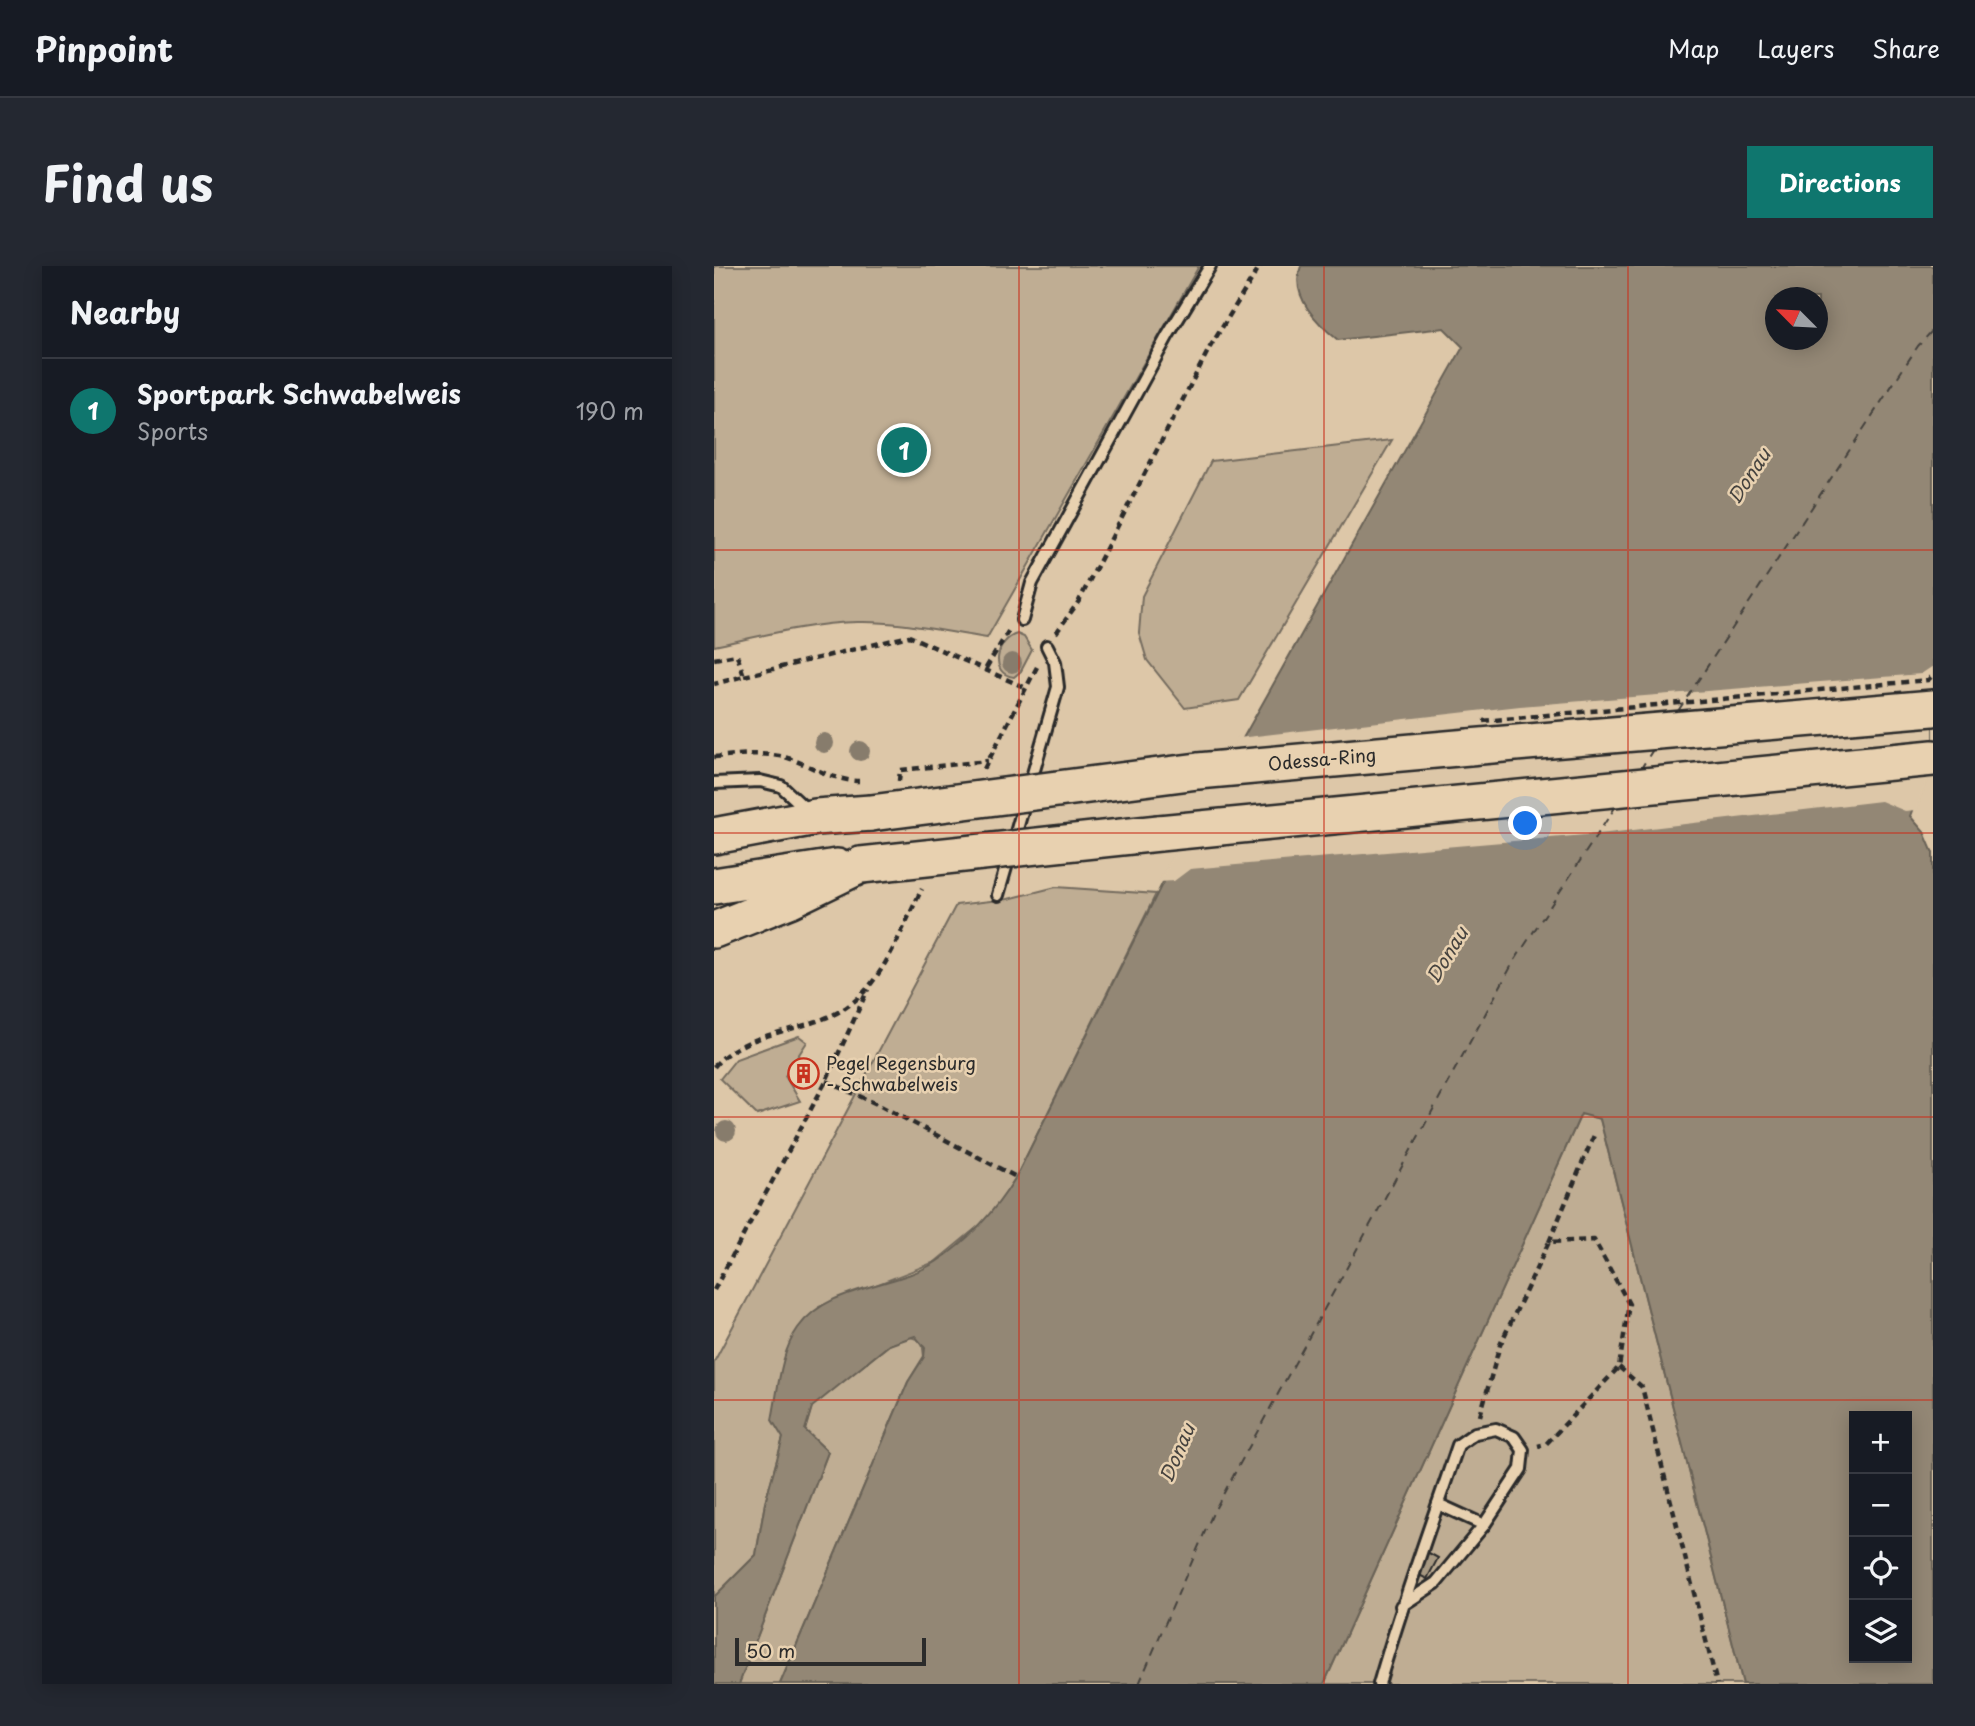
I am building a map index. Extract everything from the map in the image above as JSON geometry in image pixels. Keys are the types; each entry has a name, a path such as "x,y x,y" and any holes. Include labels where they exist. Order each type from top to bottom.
{"highway":[{"name":"Odessa-Ring","path":"714,836 816,817 872,797 1933,708"},
{"path":"714,886 809,869 1933,758"},
{"path":"714,816 816,817"},
{"path":"714,930 789,900 861,865"}],"lane":[{"path":"1022,620 1032,583 1155,358 1210,266"},
{"path":"998,895 1058,687 1055,662 1047,646"},
{"path":"714,783 760,781 781,786 816,817"},
{"path":"1379,1684 1401,1606 1458,1445 1475,1433 1496,1429 1514,1437 1523,1450 1521,1469 1484,1525 1436,1583 1401,1606"},
{"path":"1438,1504 1484,1525"}],"path":[{"path":"1047,646 1079,601 1210,347 1260,266"},
{"path":"986,668 1004,633 1022,620"},
{"path":"714,684 909,636 1026,688"},
{"path":"714,659 737,655 744,676"},
{"path":"714,757 751,754 788,758 846,781 872,797"},
{"path":"887,781 900,781 901,770 988,761"},
{"path":"714,1067 733,1049 829,1017 849,1005 870,985 826,1081 714,1290"},
{"path":"826,1081 877,1104 1016,1177"},
{"path":"1475,1433 1500,1345 1549,1242 1595,1133"},
{"path":"1523,1450 1546,1444 1619,1367 1629,1304 1594,1240 1549,1242"},
{"path":"1619,1367 1643,1387 1717,1684"}],"shaded area":[{"path":"714,266 1199,266 987,638 907,625 858,622 803,627 714,646"},
{"path":"1392,440 1239,700 1185,708 1147,660 1139,633 1142,596 1211,461"},
{"path":"1017,634 1024,637 1032,650 1021,671 1014,677 1001,670 998,656 1004,642"},
{"path":"1056,887 1156,894 1016,1177 992,1215 935,1262 819,1307 765,1503 756,1555 714,1597 714,1362 956,905 1008,899"},
{"path":"799,1036 807,1042 785,1076 800,1101 757,1115 720,1079 736,1059"},
{"path":"1581,1114 1600,1119 1743,1684 1324,1684"},
{"path":"908,1336 922,1341 924,1356 908,1382 780,1684 739,1684 828,1452 805,1430 812,1406 889,1345"}],"water":[{"name":"Donau","path":"1301,266 1933,266 1933,754 1910,816 1924,832 1933,853 1933,1684 1743,1684 1600,1119 1581,1114 1324,1684 780,1684 908,1382 924,1357 925,1348 915,1336 889,1345 812,1407 805,1430 828,1452 739,1684 714,1684 714,1597 756,1555 765,1503 783,1438 772,1420 780,1372 792,1338 811,1314 826,1303 920,1271 936,1262 971,1234 991,1213 1008,1189 1170,868 1463,347 1444,328 1338,340 1314,317 1299,288"}],"pier":[{"path":"1933,666 1933,764 1916,810 1905,811 1881,801 1608,833 1190,869 1174,881 1159,882 1238,738 1520,706 1921,674"}],"building":[{"name":"Pegel Regensburg - Schwabelweis","path":"799,1062 814,1070 806,1085 791,1077"},
{"path":"1427,1552 1438,1558 1427,1579 1417,1574"}],"ferry route":[{"path":"1678,711 1918,346 1933,330"},
{"path":"1640,770 1654,748"},
{"path":"1139,1684 1213,1513 1513,963 1616,806"}],"place":[{"name":"Sportpark Schwabelweis","path":"904,450"},
{"name":"Pegel Regensburg - Schwabelweis","path":"803,1074"}]}
